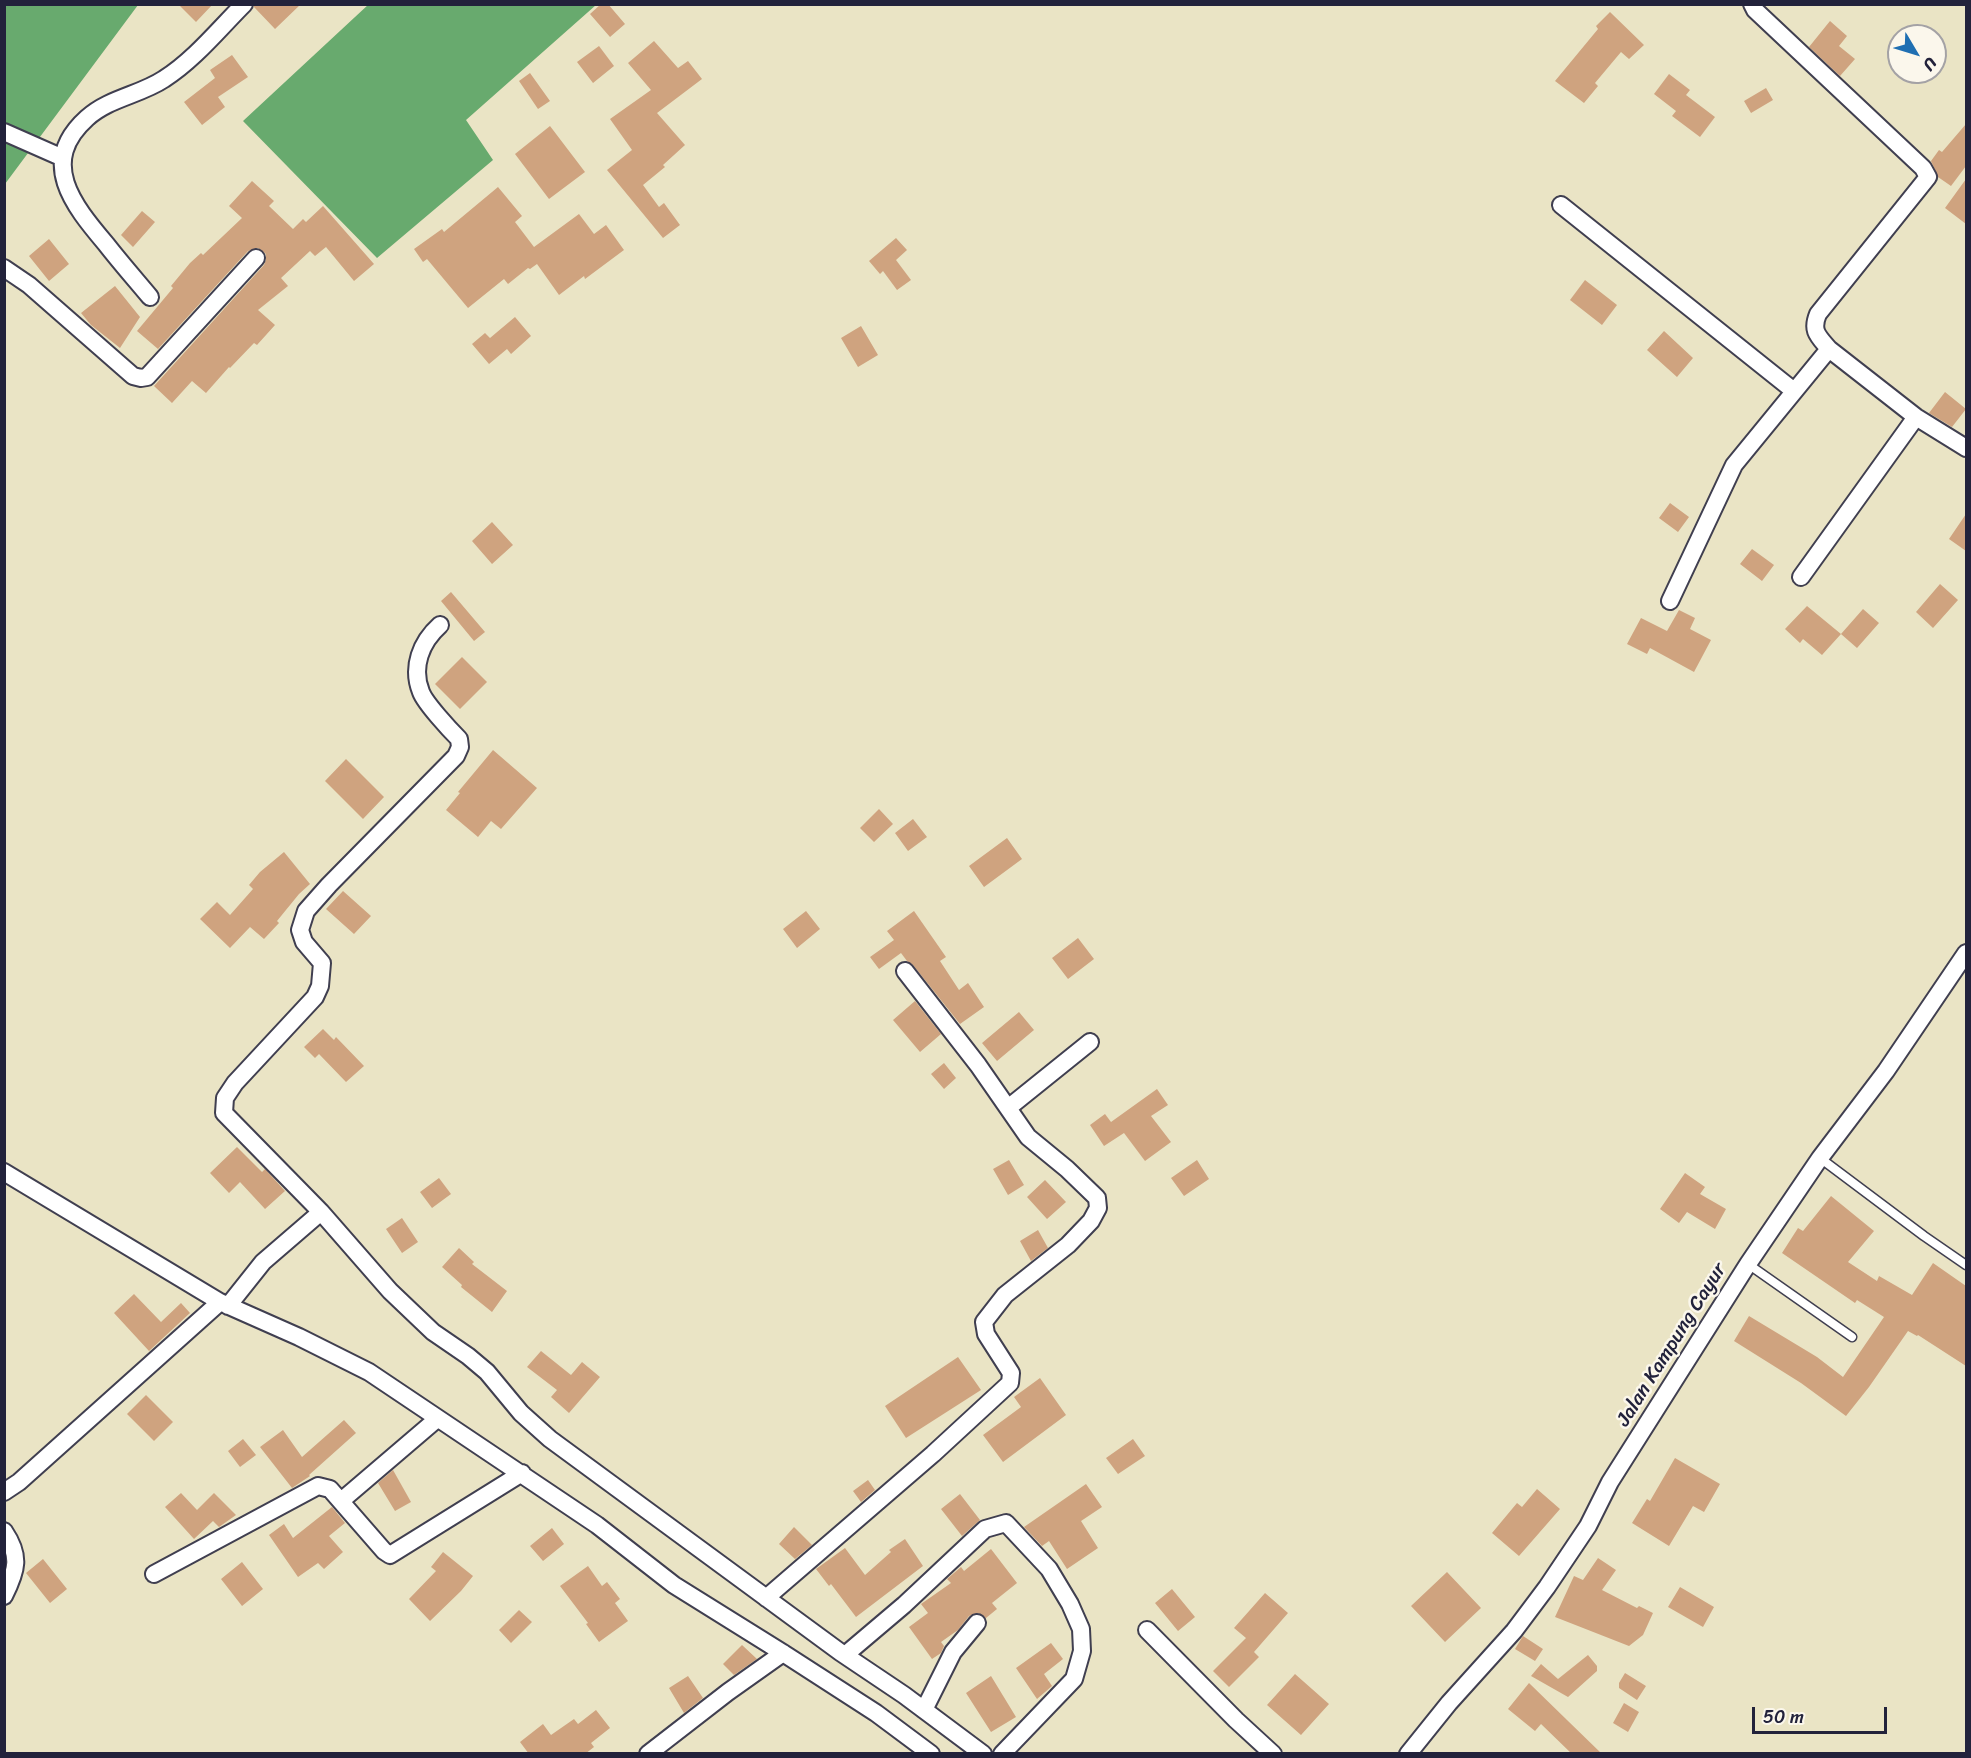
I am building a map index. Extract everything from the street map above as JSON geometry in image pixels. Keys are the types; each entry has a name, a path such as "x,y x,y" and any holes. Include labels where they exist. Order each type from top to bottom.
{"street":[{"path":"150,297 83,217 69,194 64,177 63,158 66,146 75,131 88,117 103,107 166,78 186,63 244,4"},
{"path":"1752,4 1755,10 1923,168 1928,177 1818,314 1814,323 1817,336 1829,349 1916,417 1966,448"},
{"path":"4,132 63,158"},
{"path":"1561,205 1794,391"},
{"path":"4,268 29,285 133,376 141,378 147,377 177,346 256,258"},
{"path":"1670,601 1734,465 1829,349"},
{"path":"1801,577 1916,417"},
{"path":"440,625 429,634 421,648 417,666 421,693 459,740 460,747 456,756 328,885 306,912 300,930 304,942 322,963 320,986 315,997 235,1083 225,1098 224,1113 321,1212 390,1291 433,1332 487,1372 521,1413 550,1439 983,1754"},
{"name":"Jalan Kampung Cayur","path":"1408,1754 1449,1703 1514,1631 1547,1587 1588,1526 1610,1482 1748,1264 1820,1158 1886,1071 1966,953"},
{"path":"766,1598 933,1454 1010,1383 1011,1373 986,1334 984,1322 1005,1295 1068,1245 1091,1221 1098,1208 1097,1198 1087,1187 1028,1137 978,1065 905,971"},
{"path":"1008,1108 1090,1042"},
{"path":"4,1172 224,1304 299,1336 369,1372 597,1525 674,1585 876,1713 931,1754"},
{"path":"4,1492 19,1482 224,1304 262,1262 321,1212"},
{"path":"341,1501 437,1419"},
{"path":"154,1574 313,1487 326,1487 390,1555 522,1473"},
{"path":"845,1655 904,1605 985,1529 1006,1523 1049,1569 1070,1604 1082,1629 1082,1650 1077,1672 1070,1684 1002,1754"},
{"path":"4,1531 14,1545 17,1561 4,1596"},
{"path":"924,1710 953,1652 977,1623"},
{"path":"1147,1630 1273,1754"},
{"path":"648,1754 783,1653"}],"lane":[{"path":"1820,1158 1966,1265"},
{"path":"1748,1264 1852,1337"}],"green space":[{"path":"369,4 596,5 466,120 493,160 377,258 243,121"},
{"path":"5,5 138,5 5,184"}],"building":[{"path":"178,4 213,4 196,22"},
{"path":"254,4 301,4 275,29 254,7"},
{"path":"601,4 608,4 625,24 610,37 590,14"},
{"path":"1610,12 1644,45 1629,59 1621,52 1595,83 1598,86 1584,103 1555,81 1598,29 1596,26"},
{"path":"1830,21 1847,36 1839,46 1855,59 1840,76 1809,47"},
{"path":"654,41 678,68 688,61 702,79 657,113 685,145 663,165 665,167 643,185 659,207 664,203 680,225 663,238 607,170 632,150 610,119 651,90 628,63"},
{"path":"599,46 614,66 593,83 577,62"},
{"path":"232,55 248,77 218,97 225,107 202,125 184,102 215,78 210,70"},
{"path":"530,73 550,101 538,109 519,81"},
{"path":"1669,74 1690,90 1686,95 1715,117 1700,137 1672,116 1676,111 1654,94"},
{"path":"1766,88 1773,100 1751,113 1744,101"},
{"path":"1966,124 1966,166 1951,186 1938,177 1931,161 1939,150 1942,152"},
{"path":"550,126 585,172 549,199 515,154"},
{"path":"1966,179 1966,224 1945,208"},
{"path":"252,181 274,201 269,206 293,229 303,219 306,222 323,206 374,264 354,281 326,247 315,256 310,251 281,278 288,286 258,310 275,325 257,345 254,343 206,393 192,381 172,403 154,386 264,265 266,254 258,248 248,251 158,349 137,331 173,288 171,286 190,263 201,253 203,255 242,218 229,206"},
{"path":"498,187 522,216 515,222 534,247 579,214 594,234 606,225 624,250 559,295 537,264 528,268 508,284 504,279 468,308 427,259 423,262 414,249 442,229 444,232"},
{"path":"142,211 155,222 133,247 121,235"},
{"path":"896,238 907,250 896,260 911,280 897,290 883,271 880,274 869,261"},
{"path":"49,239 69,264 49,281 29,256"},
{"path":"1585,280 1617,305 1602,325 1570,300"},
{"path":"115,286 140,317 120,348 91,325 81,313"},
{"path":"515,317 531,336 511,354 507,349 489,364 472,344 485,333 490,338"},
{"path":"861,326 878,355 858,367 841,338"},
{"path":"1664,331 1693,358 1677,377 1647,350"},
{"path":"1945,392 1966,409 1952,427 1929,413"},
{"path":"1670,503 1689,517 1678,532 1659,518"},
{"path":"1966,514 1966,551 1949,539"},
{"path":"492,522 513,545 492,564 472,541"},
{"path":"1752,549 1774,565 1762,581 1740,564"},
{"path":"1940,584 1958,600 1933,628 1916,612"},
{"path":"451,592 485,632 474,641 441,601"},
{"path":"1807,606 1841,634 1822,655 1803,639 1800,643 1785,629"},
{"path":"1863,609 1879,623 1857,648 1841,634"},
{"path":"1679,610 1695,618 1690,629 1711,640 1694,672 1650,648 1647,654 1627,644 1641,618 1667,631"},
{"path":"462,657 487,682 460,709 435,684"},
{"path":"493,750 537,788 501,829 491,821 478,837 446,810"},
{"path":"346,759 384,797 363,819 325,781"},
{"path":"879,809 893,824 874,842 860,828"},
{"path":"913,819 927,837 908,851 895,833"},
{"path":"1007,838 1022,859 984,887 969,866"},
{"path":"284,852 310,884 299,894 277,921 279,923 264,939 250,927 230,948 200,919 217,902 230,915 253,889 249,885 260,872"},
{"path":"343,891 371,916 354,934 326,909"},
{"path":"806,911 820,929 797,948 783,929"},
{"path":"914,911 946,957 940,961 959,990 968,983 984,1007 960,1024 901,953 879,969 870,957 894,940 887,931"},
{"path":"1078,938 1094,959 1068,979 1052,958"},
{"path":"915,1001 941,1034 920,1052 893,1020"},
{"path":"1019,1012 1034,1030 997,1061 982,1043"},
{"path":"323,1029 334,1040 336,1037 364,1066 346,1082 319,1054 315,1058 304,1047"},
{"path":"944,1063 956,1078 944,1089 931,1074"},
{"path":"1157,1089 1168,1105 1151,1116 1171,1142 1145,1161 1124,1133 1104,1146 1090,1125 1105,1114 1111,1122"},
{"path":"237,1147 262,1172 265,1169 285,1191 265,1209 240,1182 229,1193 210,1173"},
{"path":"1009,1160 1024,1185 1008,1195 993,1169"},
{"path":"1197,1160 1209,1179 1184,1196 1171,1178"},
{"path":"1685,1173 1705,1187 1700,1194 1726,1209 1715,1229 1687,1212 1679,1223 1660,1209"},
{"path":"439,1178 451,1194 432,1208 420,1192"},
{"path":"1045,1180 1066,1202 1047,1219 1027,1197"},
{"path":"1831,1196 1874,1231 1848,1262 1877,1281 1879,1276 1912,1295 1933,1263 1966,1286 1966,1366 1908,1331 1846,1416 1801,1383 1734,1341 1749,1316 1817,1357 1843,1377 1884,1317 1857,1300 1855,1303 1782,1253 1798,1228 1803,1231"},
{"path":"402,1218 418,1242 402,1253 386,1229"},
{"path":"1038,1230 1048,1248 1031,1261 1020,1241"},
{"path":"459,1248 474,1262 472,1264 507,1291 492,1312 461,1287 462,1285 442,1267"},
{"path":"134,1294 161,1322 181,1303 190,1313 149,1351 114,1313"},
{"path":"541,1351 571,1375 582,1362 600,1377 569,1413 551,1397 557,1390 527,1367"},
{"path":"958,1357 981,1390 906,1438 885,1406"},
{"path":"1040,1378 1066,1415 1003,1462 983,1435 1021,1407 1014,1397"},
{"path":"146,1395 173,1422 154,1441 127,1414"},
{"path":"344,1420 356,1433 310,1476 292,1488 260,1447 283,1430 302,1457"},
{"path":"243,1439 256,1455 240,1467 228,1451"},
{"path":"1133,1439 1145,1456 1118,1474 1106,1458"},
{"path":"1675,1458 1720,1484 1704,1512 1693,1506 1669,1546 1632,1523 1647,1499 1650,1501"},
{"path":"393,1470 411,1502 395,1511 378,1483"},
{"path":"868,1480 875,1490 861,1502 853,1491"},
{"path":"1086,1484 1102,1507 1081,1521 1098,1548 1067,1569 1049,1541 1042,1546 1024,1527"},
{"path":"1537,1489 1560,1509 1519,1556 1492,1533 1517,1503 1522,1507"},
{"path":"181,1493 197,1510 214,1493 236,1515 219,1527 213,1521 194,1539 165,1507"},
{"path":"960,1494 980,1520 962,1536 941,1509"},
{"path":"332,1507 345,1523 329,1536 343,1552 324,1569 318,1563 298,1577 269,1535 284,1524 293,1538"},
{"path":"794,1527 812,1545 795,1559 779,1544"},
{"path":"552,1528 564,1544 543,1561 530,1546"},
{"path":"905,1539 923,1566 856,1617 831,1584 829,1586 816,1569 845,1548 865,1575 891,1552 889,1550"},
{"path":"991,1549 1017,1583 992,1603 997,1609 986,1618 978,1613 969,1616 958,1630 941,1642 944,1646 941,1653 932,1659 909,1627 928,1613 921,1604 951,1583 947,1579 961,1567 964,1571"},
{"path":"443,1552 473,1576 430,1621 409,1599 436,1571 431,1567"},
{"path":"1598,1558 1616,1570 1602,1590 1637,1608 1639,1606 1653,1613 1643,1635 1629,1646 1555,1617 1574,1576 1583,1580"},
{"path":"43,1559 67,1589 50,1603 26,1573"},
{"path":"242,1562 263,1589 242,1606 221,1579"},
{"path":"588,1566 602,1586 607,1582 620,1599 615,1603 628,1621 599,1642 586,1624 588,1623 560,1586"},
{"path":"1447,1572 1481,1608 1445,1642 1411,1606"},
{"path":"1680,1587 1714,1607 1703,1627 1668,1607"},
{"path":"1172,1589 1195,1617 1178,1631 1155,1603"},
{"path":"1265,1593 1288,1613 1254,1652 1259,1657 1229,1687 1213,1671 1246,1638 1234,1628"},
{"path":"519,1610 532,1622 511,1643 499,1630"},
{"path":"1523,1636 1543,1649 1535,1661 1515,1649"},
{"path":"1051,1643 1063,1659 1044,1674 1052,1686 1037,1699 1016,1668"},
{"path":"742,1645 757,1659 734,1675 723,1664"},
{"path":"1588,1655 1597,1666 1597,1671 1568,1697 1531,1676 1541,1664 1558,1679"},
{"path":"1625,1673 1646,1686 1637,1700 1619,1688 1619,1683"},
{"path":"1295,1674 1329,1704 1301,1735 1267,1705"},
{"path":"688,1676 703,1698 684,1713 669,1688"},
{"path":"991,1676 1016,1717 991,1732 966,1693"},
{"path":"1529,1683 1602,1754 1572,1754 1541,1724 1535,1731 1508,1709"},
{"path":"1624,1703 1639,1712 1628,1732 1613,1723"},
{"path":"596,1710 610,1728 591,1743 594,1747 585,1754 529,1754 520,1742 543,1724 551,1735 574,1719 578,1724"}]}
